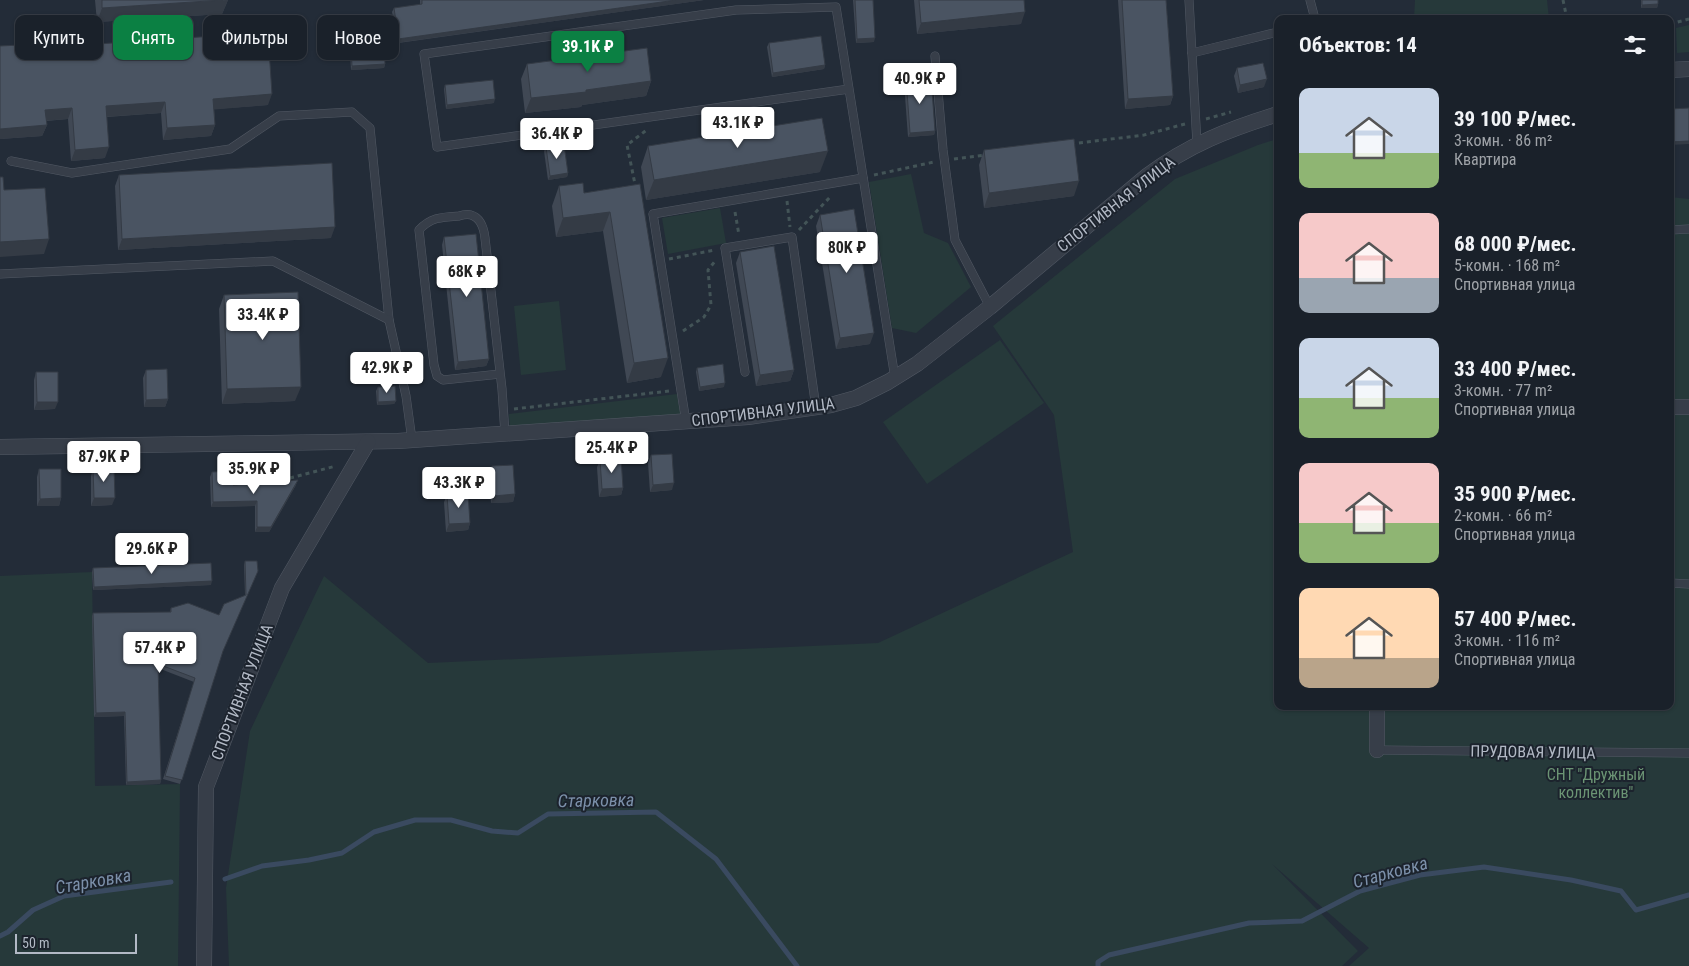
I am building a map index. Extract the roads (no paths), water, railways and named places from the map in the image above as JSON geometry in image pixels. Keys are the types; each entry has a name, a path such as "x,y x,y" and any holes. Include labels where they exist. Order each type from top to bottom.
{"street":[{"path":"1674,70 1689,69"},
{"name":"СПОРТИВНАЯ УЛИЦА","path":"0,447 412,440 748,417 816,408 856,398 895,378 917,364 990,307 1170,159 1196,144 1235,127 1274,115"},
{"path":"1674,407 1689,407"},
{"name":"СПОРТИВНАЯ УЛИЦА","path":"204,966 206,787 282,588 368,442"},
{"path":"1377,710 1377,750"}],"lane":[{"path":"1188,0 1196,144"},
{"path":"1310,0 1314,15"},
{"path":"849,89 437,147 424,54 736,10 836,7 895,378"},
{"path":"1192,53 1274,33"},
{"path":"935,56 944,160 955,240 990,307"},
{"path":"11,161 72,173 230,149 279,116 352,112 370,128 389,320 406,396 412,440"},
{"path":"686,422 652,214 863,178"},
{"path":"500,374 443,380 437,376 434,366 419,230 426,222 438,217 471,215 483,226 500,374 504,410 505,434"},
{"path":"1674,230 1689,229"},
{"path":"746,372 725,248 792,237 816,408"},
{"path":"0,274 273,261 389,320"},
{"path":"1674,584 1689,584"},
{"name":"ПРУДОВАЯ УЛИЦА","path":"1377,750 1689,753"}],"waterway":[{"name":"Старковка","path":"225,879 262,866 309,860 342,853 374,832 415,820 451,820 492,831 518,833 548,814 656,812 716,859 797,966"},
{"name":"Старковка","path":"1098,966 1098,962 1109,955 1249,923 1302,921 1360,891 1420,875 1484,867 1571,880 1621,891 1636,910 1689,895"},
{"name":"Старковка","path":"0,936 8,932 33,910 64,896 171,882"}],"park label":[{"name":"СНТ \"Дружный коллектив\"","path":"1596,783"}]}
